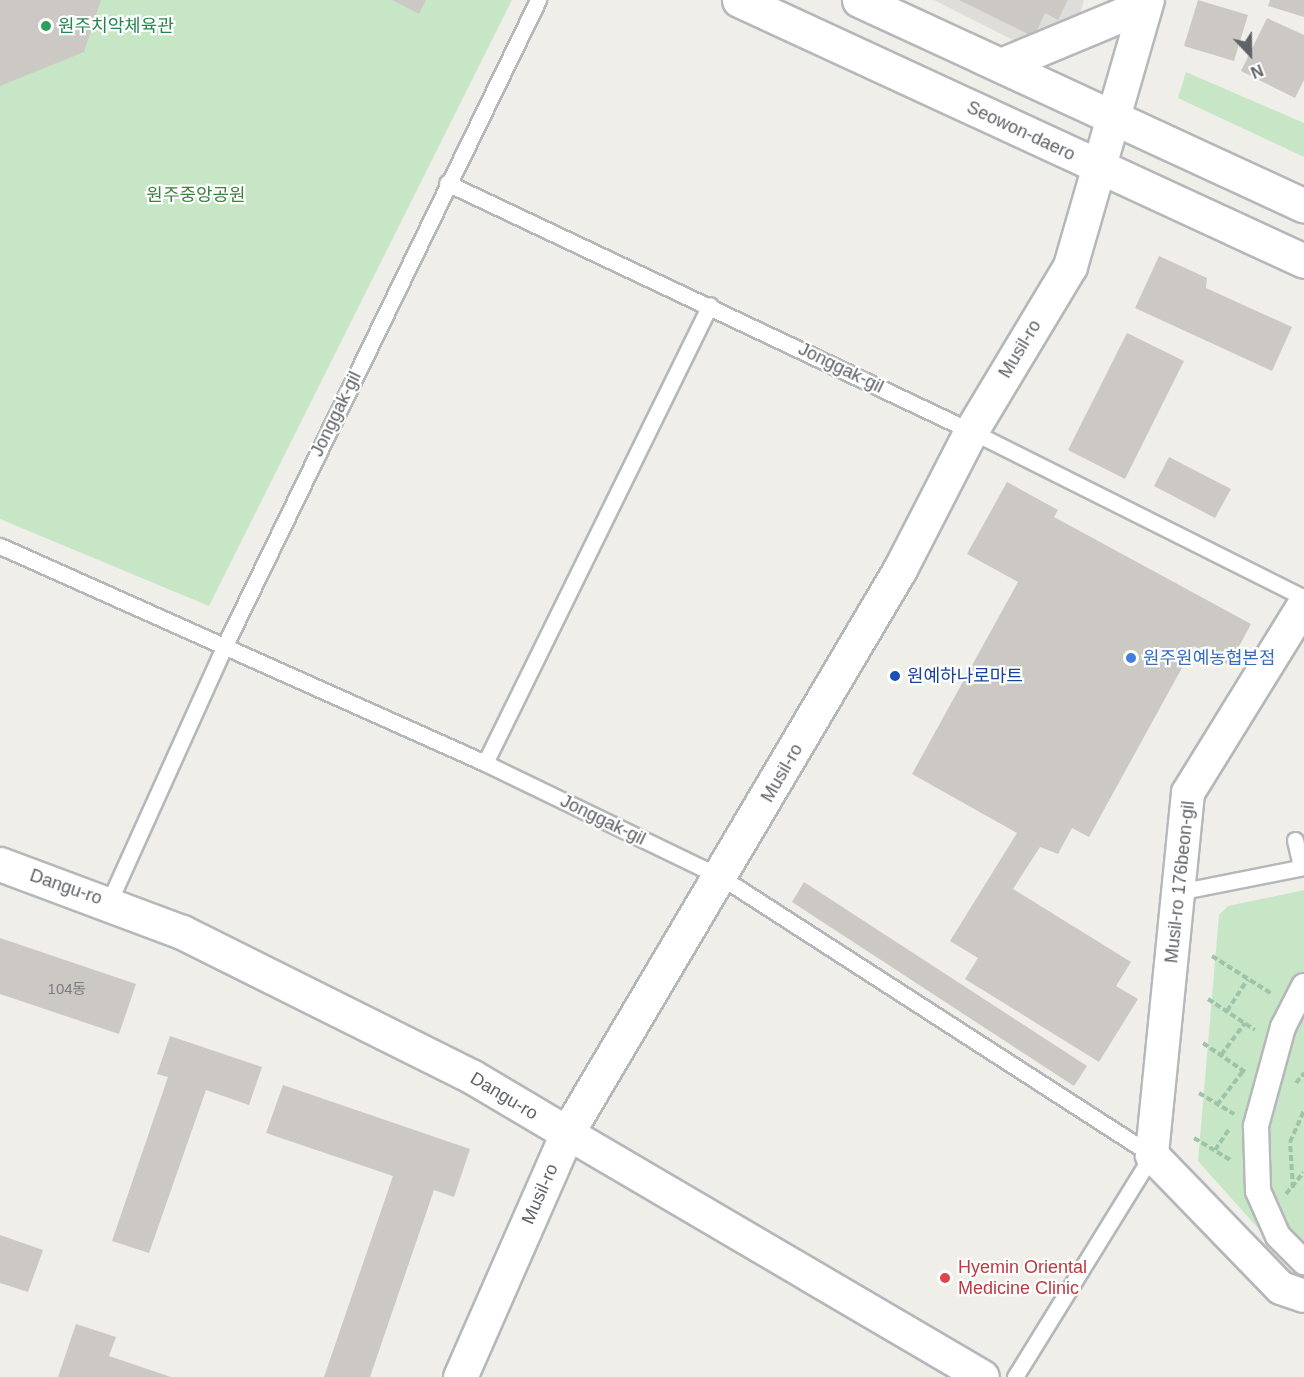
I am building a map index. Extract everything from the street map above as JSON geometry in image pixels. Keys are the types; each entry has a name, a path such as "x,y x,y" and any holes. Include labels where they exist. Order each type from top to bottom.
{"street":[{"name":"Seowon-daero","path":"739,0 1304,261"},
{"path":"859,0 1304,206"},
{"path":"1001,65 1146,2"},
{"path":"1111,115 1146,2"},
{"name":"Musil-ro","path":"460,1377 567,1133 721,877 900,568 971,431 1070,266 1100,168 1111,115"},
{"name":"Musil-ro 176beon-gil","path":"1152,1155 1188,793 1304,605"},
{"name":"Dangu-ro","path":"0,864 109,902 182,932 460,1070 983,1377"},
{"path":"1304,986 1278,1045 1256,1126 1258,1191 1278,1236 1304,1261"},
{"path":"1152,1155 1281,1288 1304,1296"}],"lane":[{"name":"Jonggak-gil","path":"109,902 225,645 447,183 538,0"},
{"name":"Jonggak-gil","path":"447,183 710,305 971,431 1304,597"},
{"path":"485,763 710,305"},
{"name":"Jonggak-gil","path":"0,546 485,763 721,877"},
{"path":"1178,892 1303,867 1295,840"},
{"path":"721,877 1152,1155 1015,1377"}],"path":[{"path":"1212,956 1293,1008"},
{"path":"1227,1011 1248,979"},
{"path":"1208,999 1278,1045"},
{"path":"1221,1055 1245,1023"},
{"path":"1203,1043 1267,1088"},
{"path":"1217,1105 1243,1071"},
{"path":"1199,1093 1238,1116 1215,1150"},
{"path":"1293,1188 1290,1142 1304,1110"},
{"path":"1194,1138 1258,1178"}],"shaded area":[{"path":"934,0 1084,0 1079,17 1021,44"}],"green space":[{"name":"원주중앙공원","path":"0,0 512,0 209,606 0,519"},
{"path":"1186,72 1304,123 1304,157 1178,98"},
{"path":"1304,890 1304,1270 1290,1264 1198,1161 1219,915 1228,906"}],"building":[{"name":"원주치악체육관","path":"0,0 101,0 84,52 0,86"},
{"path":"392,0 426,0 419,14"},
{"path":"959,0 1068,0 1058,20 1045,13 1034,37"},
{"path":"1198,0 1248,15 1234,61 1184,46"},
{"path":"1270,0 1304,0 1304,17 1268,6"},
{"path":"1267,18 1304,35 1304,80 1295,98 1241,71"},
{"path":"1159,256 1207,278 1206,288 1292,327 1272,371 1135,308"},
{"path":"1127,333 1184,361 1125,479 1068,450"},
{"path":"1169,457 1231,489 1215,518 1154,486"},
{"path":"1007,482 1058,510 1054,517 1251,624 1229,665 1194,646 1089,837 1072,828 1058,854 1040,847 1013,889 1131,962 1116,986 1138,999 1099,1062 965,979 978,958 950,941 1017,833 912,774 1018,582 967,554"},
{"path":"804,882 1087,1066 1074,1086 792,902"},
{"path":"0,938 136,984 119,1034 0,994"},
{"path":"170,1036 262,1067 249,1105 206,1090 149,1253 112,1241 168,1077 157,1074"},
{"path":"283,1085 470,1149 454,1197 434,1190 370,1377 324,1377 393,1176 266,1133"},
{"path":"0,1235 43,1250 28,1292 0,1283"},
{"path":"76,1324 116,1337 109,1356 171,1377 58,1377"}],"place":[{"name":"원주치악체육관","path":"46,26"},
{"name":"원주원예농협본점","path":"1131,658"},
{"name":"원예하나로마트","path":"895,676"},
{"name":"Hyemin Oriental Medicine Clinic","path":"945,1278"}]}
